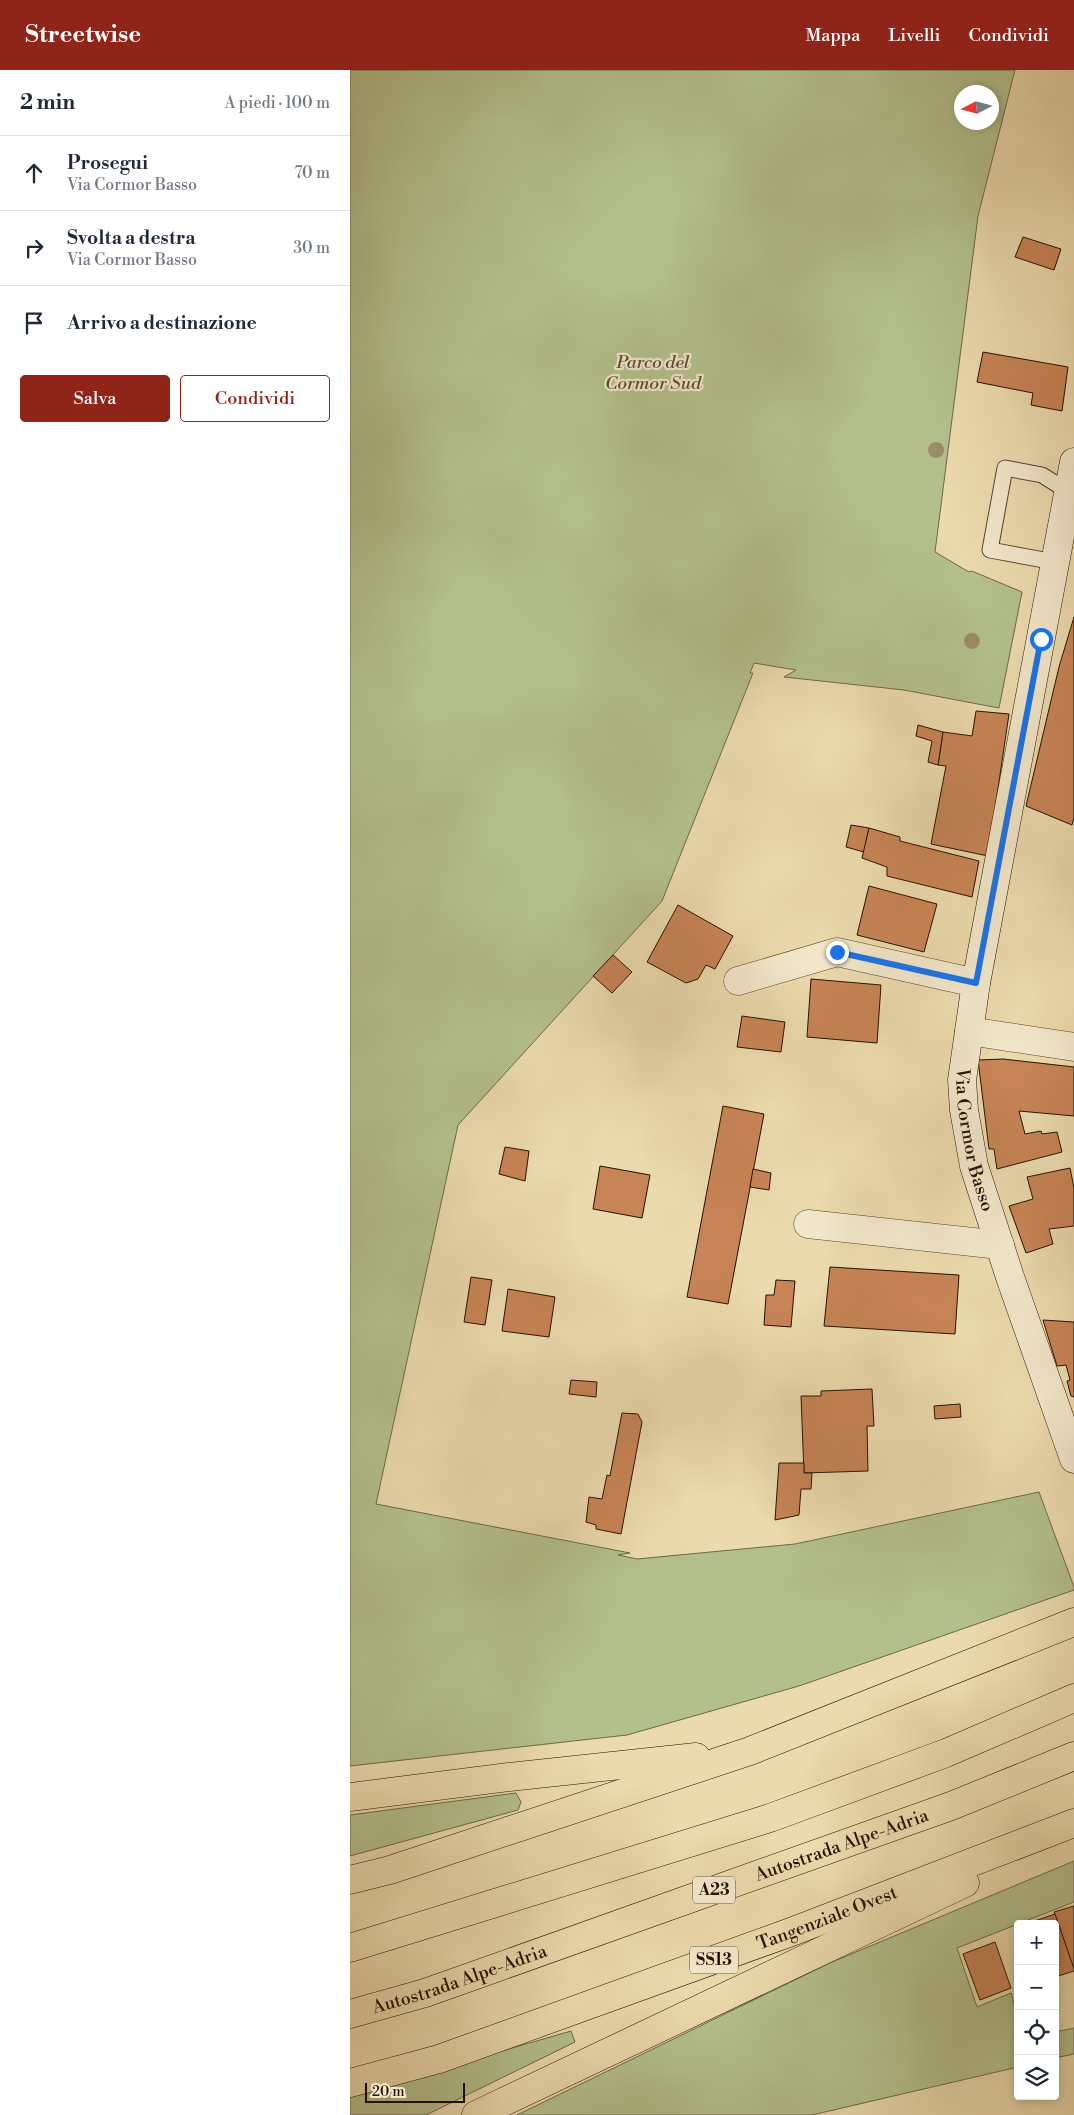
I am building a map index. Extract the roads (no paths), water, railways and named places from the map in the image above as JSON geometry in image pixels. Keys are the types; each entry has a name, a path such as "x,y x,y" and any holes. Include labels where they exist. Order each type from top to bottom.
{"highway":[{"path":"350,1880 390,1870 750,1751 1074,1622"},
{"path":"350,1948 770,1818 946,1753 1074,1698"},
{"path":"350,1797 509,1777 750,1751"},
{"name":"Autostrada Alpe-Adria","path":"350,2014 452,1984 951,1806 1074,1756"},
{"path":"476,2115 1009,1862 1074,1824"},
{"name":"Tangenziale Ovest","path":"350,2083 457,2052 792,1932 1074,1824"}],"street":[{"name":"Via Cormor Basso","path":"1072,1451 974,1166 964,1110 962,1080 976,983 1054,562 1072,490 1074,462"},
{"path":"738,981 837,952 976,983"},
{"path":"969,1031 1074,1047"},
{"path":"808,1224 1000,1245"}],"lane":[{"path":"1054,562 990,550 1005,468 1042,475 1072,490"}],"park label":[{"name":"Parco del Cormor Sud","path":"653,372"}]}
